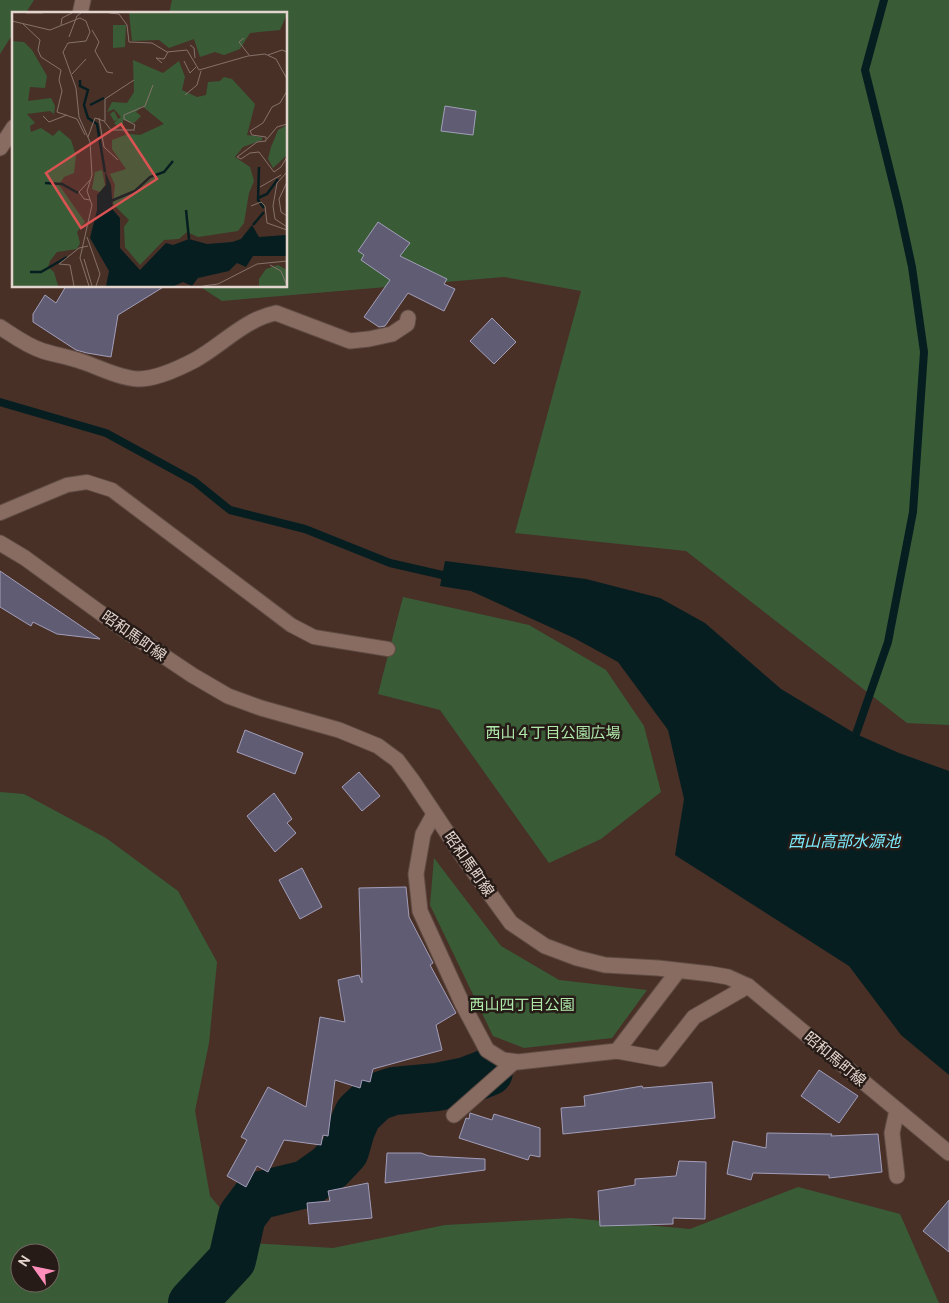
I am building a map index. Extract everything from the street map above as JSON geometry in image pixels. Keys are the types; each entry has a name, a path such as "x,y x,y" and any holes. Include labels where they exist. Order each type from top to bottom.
{"street":[{"path":"0,148 12,130"},
{"path":"0,327 28,345 42,351 82,361 138,379 160,376 195,360 265,315 276,312 350,341 392,334 406,324 408,318"},
{"name":"昭和馬町線","path":"0,542 113,622 192,675 228,696 261,708 339,730 378,746 397,760 512,923 545,946 577,958 605,965 728,977 748,986 949,1153"},
{"path":"434,814 423,834 416,874 420,911 458,995 487,1050 504,1060 514,1062 618,1051 661,1058 694,1017 748,986"},
{"path":"618,1051 678,971"},
{"path":"454,1115 514,1062"},
{"path":"897,1110 892,1132 897,1176"}],"lane":[{"path":"0,513 66,485 87,482 112,490 291,625 314,637 388,648"}],"green space":[{"path":"0,0 34,0 26,12 12,12 12,35 0,54"},
{"path":"172,0 949,0 949,725 907,723 686,551 515,533 581,291 504,277 222,301 202,288 288,288 288,12 169,12"},
{"name":"西山４丁目公園広場","path":"403,597 529,625 606,670 644,726 661,792 601,839 549,863 440,710 378,694"},
{"path":"0,792 24,794 106,838 178,891 217,962 209,1043 195,1111 210,1196 250,1243 333,1248 445,1225 571,1218 690,1229 798,1187 900,1214 939,1303 0,1303"},
{"name":"西山四丁目公園","path":"434,858 501,946 559,980 647,990 612,1038 524,1048 493,1036 430,905"}],"water":[{"name":"西山高部水源池","path":"445,561 586,579 660,598 705,623 781,689 856,734 899,753 949,771 949,1075 901,1035 849,966 675,855 684,799 668,730 618,662 574,638 471,591 440,586"}],"building":[{"path":"445,106 476,111 473,135 441,131"},
{"path":"378,222 410,243 400,256 447,279 444,284 455,289 444,311 408,293 385,326 379,327 364,317 390,280 361,260 364,255 358,251"},
{"path":"65,288 162,288 118,315 111,357 76,350 33,322 33,314 45,295 56,303"},
{"path":"492,318 516,342 494,364 470,341"},
{"path":"0,571 100,639 57,634 33,622 31,626 0,607"},
{"path":"245,730 303,753 295,774 237,752"},
{"path":"359,772 380,796 362,811 342,787"},
{"path":"274,793 292,819 287,823 296,833 275,852 247,816"},
{"path":"302,868 322,907 300,919 279,880"},
{"path":"406,887 409,917 433,963 430,965 456,1013 436,1025 442,1050 373,1069 370,1082 362,1080 360,1088 335,1080 328,1136 323,1135 321,1145 284,1140 268,1172 257,1166 246,1187 227,1176 247,1140 241,1137 268,1087 306,1107 320,1017 345,1022 338,980 359,975 362,983 359,888"},
{"path":"819,1070 858,1096 839,1123 801,1096"},
{"path":"712,1082 715,1118 563,1134 561,1108 585,1106 584,1096 642,1086 643,1088"},
{"path":"470,1113 492,1120 494,1114 540,1128 540,1157 530,1155 528,1160 459,1138 466,1118 469,1119"},
{"path":"767,1133 832,1134 831,1136 878,1134 882,1172 829,1178 829,1175 753,1173 751,1180 727,1174 733,1141 766,1148"},
{"path":"387,1153 421,1153 429,1156 485,1159 485,1170 385,1183"},
{"path":"679,1161 706,1162 705,1219 673,1218 673,1224 600,1226 598,1191 635,1185 635,1179 676,1176"},
{"path":"368,1183 372,1218 309,1224 307,1203 330,1201 328,1191"},
{"path":"949,1200 949,1252 923,1231"}],"waterway":[{"path":"856,734 888,642 913,512 924,352 912,267 865,70 884,0"},
{"path":"0,402 106,433 194,481 230,510 305,529 390,563 451,577"},
{"path":"192,1303 232,1260 242,1216 257,1196 306,1184 330,1167 345,1151 358,1114 376,1097 394,1091 437,1087 466,1081 489,1072"}]}
